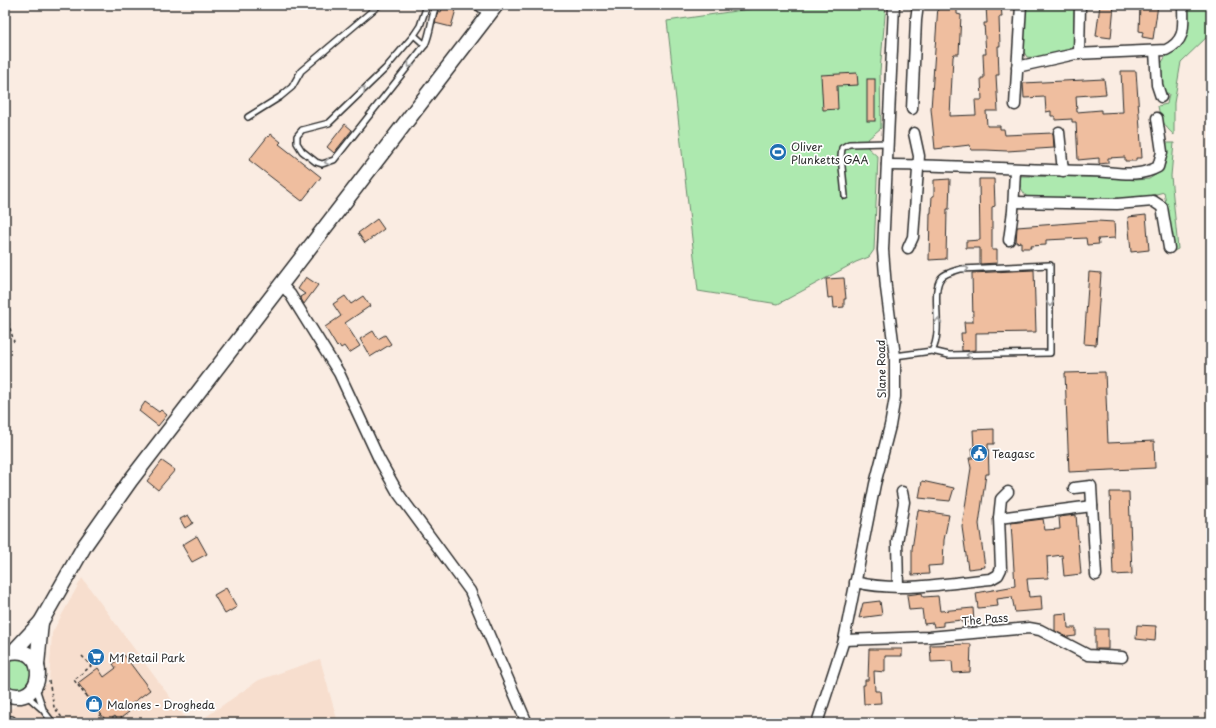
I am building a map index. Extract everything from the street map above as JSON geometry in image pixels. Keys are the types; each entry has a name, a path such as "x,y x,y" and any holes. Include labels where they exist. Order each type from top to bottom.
{"main road":[{"path":"10,653 41,622 70,569 121,494 492,10"},
{"path":"5,693 12,696 30,690 39,672 37,665 41,622"},
{"path":"10,653 28,654 37,665"}],"street":[{"name":"Slane Road","path":"817,723 844,640 875,484 890,426 895,397 895,356 883,264 894,5"},
{"path":"912,109 918,5"},
{"path":"1015,105 1021,5"},
{"path":"1079,54 1080,5"},
{"path":"1017,67 1079,54 1166,50 1175,45 1181,38 1183,25 1183,5"},
{"path":"1155,51 1157,85 1161,97"},
{"path":"887,165 919,165 1014,170 1107,171 1136,174 1149,172 1158,167 1162,152 1157,118"},
{"path":"1060,132 1063,171"},
{"path":"908,248 913,237 919,165 919,156 914,133"},
{"path":"1009,240 1014,202 1014,170"},
{"path":"1014,202 1110,204 1154,201 1162,207 1169,248"},
{"path":"281,284 290,294 339,373 379,459 398,493 470,591 527,723"},
{"path":"1074,488 1091,486 1096,575"},
{"path":"898,587 897,542 904,502 902,492"},
{"path":"855,582 885,587 928,586 991,579 998,575 1002,569 999,518 1001,499 1008,492"},
{"path":"999,518 1092,506"},
{"name":"The Pass","path":"844,640 929,637 1029,628 1040,630 1088,654 1122,657"}],"lane":[{"path":"248,117 292,88 301,71 379,5"},
{"path":"427,5 420,26 385,69 329,123 302,130 297,136 297,143 302,151 316,162 322,164 334,160 425,45 430,34 432,16 436,5"},
{"path":"475,5 492,10"},
{"path":"414,35 425,45"},
{"path":"845,196 841,157 842,148 849,144 888,143"},
{"path":"895,356 932,351 949,355 1050,354 1050,265 961,269 941,278 937,289 938,333 936,344 932,351"},
{"path":"30,690 43,710"},
{"path":"30,690 53,723"},
{"path":"5,719 12,719 15,723"}],"path":[{"path":"5,311 14,342"},
{"path":"82,656 91,666 74,680 106,723"},
{"path":"49,676 52,701 66,723"},
{"path":"204,723 208,720 210,723"}],"shaded area":[{"name":"M1 Retail Park","path":"82,578 189,723 5,723 5,710 13,708 49,682 52,633"},
{"path":"320,659 338,723 197,723 259,680"}],"green space":[{"name":"Oliver Plunketts GAA","path":"777,5 886,5 880,71 881,128 868,139 868,148 878,157 874,250 869,257 856,262 778,304 698,291 667,21"},
{"path":"1024,5 1074,5 1074,46 1065,52 1052,56 1027,57 1022,49"},
{"path":"1187,5 1211,5 1209,35 1181,62 1174,103 1174,135 1163,122 1158,106 1167,104 1169,94 1161,90 1161,64 1167,54 1175,51 1184,41 1187,28"},
{"path":"1166,143 1174,143 1171,176 1178,249 1174,251 1164,192 1137,199 1112,200 1027,197 1020,185 1020,176 1104,177 1135,180 1149,179 1160,172 1165,164"},
{"path":"9,657 27,660 32,672 26,685 14,688 5,684 5,660"}],"building":[{"path":"443,5 457,6 451,27 435,23 438,11 441,12"},
{"path":"938,5 957,5 957,14 961,15 959,54 954,54 953,57 950,116 976,115 975,100 982,100 981,78 984,78 983,54 986,54 984,23 987,23 986,5 1001,5 1002,17 999,17 1000,46 998,46 999,75 996,75 998,111 986,111 987,126 1000,126 1000,129 1004,129 1005,135 1053,133 1054,148 1007,151 971,150 970,145 935,149 931,109"},
{"path":"1100,5 1114,5 1111,38 1096,36"},
{"path":"1140,5 1158,5 1153,39 1142,37 1143,32 1139,31"},
{"path":"1121,71 1136,71 1142,158 1136,158 1136,161 1125,161 1125,157 1108,158 1108,163 1099,164 1099,158 1078,160 1076,122 1072,122 1072,119 1055,120 1055,116 1051,116 1051,111 1046,112 1045,97 1024,98 1023,83 1104,79 1106,94 1076,96 1077,112 1101,110 1101,113 1123,112"},
{"path":"857,73 858,85 837,86 838,109 823,110 821,75"},
{"path":"867,79 875,79 875,121 867,121"},
{"path":"345,124 352,130 334,153 327,147"},
{"path":"271,134 281,142 279,144 321,177 302,201 249,160"},
{"path":"950,179 949,209 947,209 946,259 929,260 930,213 932,196 934,196 934,180"},
{"path":"979,179 994,179 995,206 992,207 992,250 997,250 997,263 980,264 980,248 966,248 966,241 980,240"},
{"path":"1146,215 1149,250 1131,252 1128,217"},
{"path":"377,219 384,229 365,243 358,233"},
{"path":"1097,221 1114,222 1115,238 1098,239 1099,244 1087,245 1086,238 1046,240 1046,245 1030,246 1031,248 1021,248 1021,242 1016,243 1017,227"},
{"path":"1034,270 1036,332 976,333 976,350 962,351 961,333 965,333 964,322 973,322 972,273"},
{"path":"1089,272 1101,273 1096,345 1084,344"},
{"path":"306,277 318,285 304,304 300,297 305,294 298,289"},
{"path":"844,278 846,299 844,299 844,307 834,308 833,297 828,298 826,279"},
{"path":"345,296 351,304 363,296 370,306 345,323 360,346 349,353 344,346 341,348 339,345 337,347 325,327 341,316 333,304"},
{"path":"373,331 378,339 385,335 391,344 370,357 360,339"},
{"path":"1105,372 1108,443 1154,441 1155,468 1069,472 1065,373"},
{"path":"145,402 159,412 161,410 167,415 158,426 139,411"},
{"path":"994,429 994,444 988,444 989,474 986,474 979,524 985,567 968,569 962,527 971,468 969,458 973,458 973,430"},
{"path":"162,461 175,470 158,490 147,481"},
{"path":"922,481 954,488 950,501 919,498"},
{"path":"1110,492 1129,492 1132,574 1113,575"},
{"path":"918,510 949,515 944,540 943,565 928,566 929,574 912,575 912,549"},
{"path":"188,515 193,523 185,528 180,519"},
{"path":"1076,515 1081,574 1064,576 1062,555 1047,557 1048,578 1027,579 1029,597 1041,596 1042,610 1015,612 1012,597 997,599 998,606 978,608 976,593 1015,586 1011,523 1043,519 1045,530 1060,529 1059,517"},
{"path":"197,536 207,554 192,562 182,545"},
{"path":"226,588 237,607 225,614 214,595"},
{"path":"922,593 923,597 938,596 940,611 973,608 974,622 962,623 962,620 943,622 943,626 934,627 933,623 924,624 922,609 909,610 907,595"},
{"path":"880,601 882,615 859,618 863,603"},
{"path":"1067,613 1068,628 1076,628 1076,636 1067,637 1055,631 1055,614"},
{"path":"1137,625 1156,626 1155,641 1136,639"},
{"path":"1095,629 1108,629 1108,649 1095,649"},
{"path":"971,644 970,672 953,673 952,661 931,662 930,645"},
{"path":"869,649 902,649 902,656 885,656 885,672 874,671 875,691 880,691 881,703 864,704 863,685 865,685 865,680 868,680"},
{"path":"124,655 150,690 126,708 129,712 118,720 115,716 107,722 78,683 98,668 104,677 116,668 113,664"}],"place":[{"name":"Oliver Plunketts GAA","path":"778,152"},
{"name":"Teagasc","path":"979,453"},
{"name":"M1 Retail Park","path":"96,657"},
{"name":"Malones - Drogheda","path":"94,704"}]}
